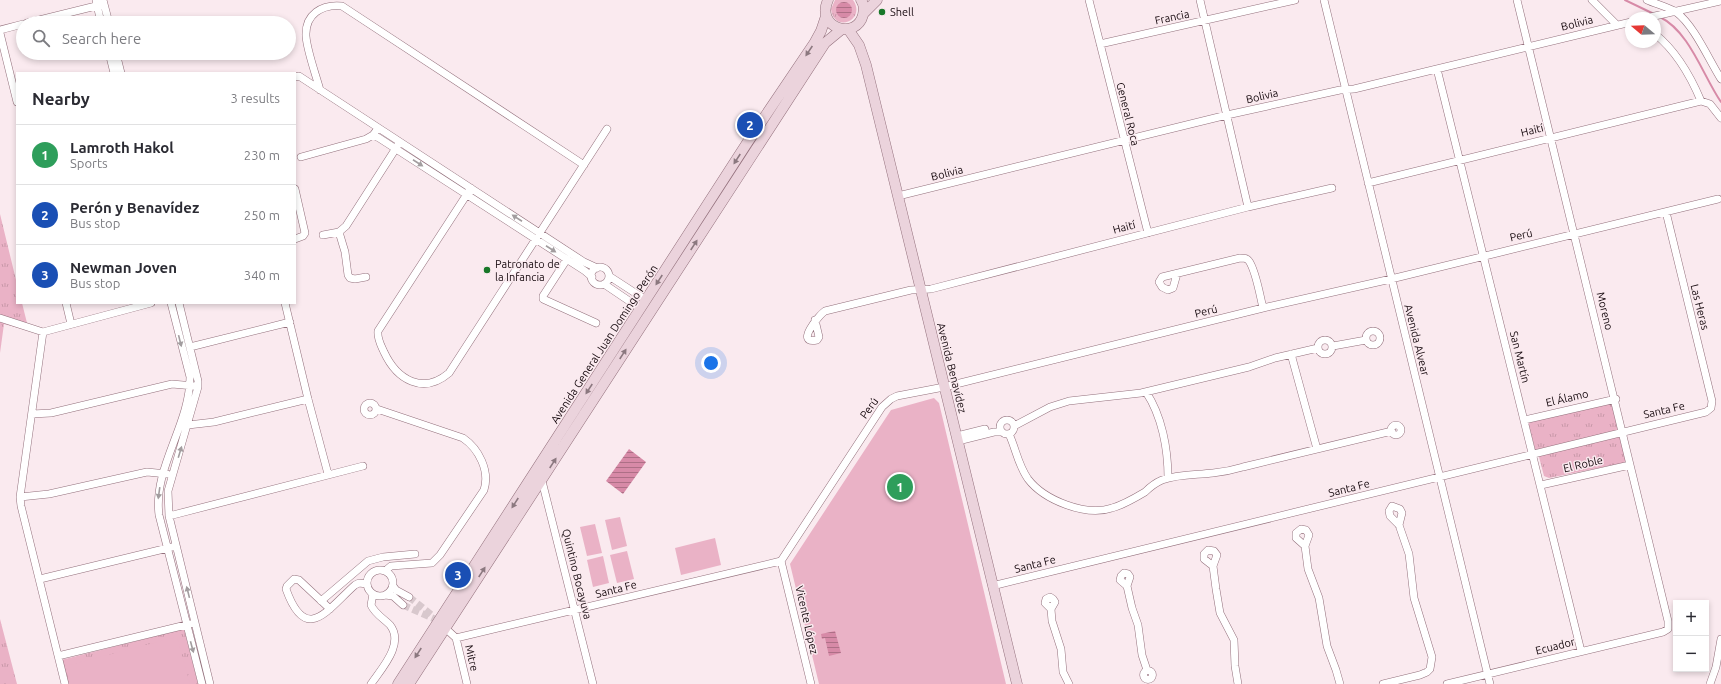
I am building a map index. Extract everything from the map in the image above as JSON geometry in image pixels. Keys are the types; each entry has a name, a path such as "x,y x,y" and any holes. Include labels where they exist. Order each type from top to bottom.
{"main road":[{"name":"Avenida General Juan Domingo Perón","path":"539,475 644,304 747,143 815,42 821,31 826,16 825,5 828,0"},
{"name":"Avenida Benavídez","path":"861,0 863,16 861,30 864,58"},
{"path":"863,16 877,0"},
{"name":"Avenida Benavídez","path":"826,16 832,25 845,29 859,45 864,58 1017,684"},
{"name":"Avenida General Juan Domingo Perón","path":"409,684 442,625 539,475 825,44 845,29 856,25 863,16"},
{"name":"Avenida General Juan Domingo Perón","path":"398,684 442,625"}],"street":[{"name":"General Roca","path":"1089,0 1148,232"},
{"path":"1200,0 1248,207"},
{"name":"Francia","path":"1100,44 1295,0"},
{"name":"Avenida Alvear","path":"1324,0 1490,684"},
{"name":"Moreno","path":"1517,0 1616,398 1630,465 1668,621 1668,629"},
{"path":"1592,0 1617,25"},
{"path":"1647,0 1682,18 1701,44 1721,78"},
{"path":"1661,15 1721,1"},
{"path":"51,16 100,2"},
{"path":"100,2 101,16"},
{"path":"100,2 106,16"},
{"path":"320,90 306,36 307,25 312,16 319,9 327,5 344,3 584,165"},
{"name":"Bolivia","path":"898,196 1124,142 1227,115 1437,69 1625,23"},
{"path":"0,30 16,26"},
{"path":"0,33 16,98"},
{"path":"1661,39 1670,47 1701,101 1710,104 1721,118"},
{"path":"111,60 114,72"},
{"path":"118,60 121,72"},
{"path":"297,76 309,71 313,66"},
{"name":"San Martín","path":"1437,69 1581,651"},
{"path":"297,76 400,142 469,191 538,236 584,262 597,268 605,268 609,276 644,304"},
{"name":"Haití","path":"1368,183 1701,101"},
{"path":"301,157 366,139 373,136 378,128"},
{"path":"469,191 378,331 378,337 389,363 403,377 412,382 432,383 449,374 607,130"},
{"path":"373,136 379,138 469,191"},
{"path":"323,235 339,232 346,226 400,142"},
{"name":"Haití","path":"815,320 825,311 911,290 931,289 1148,232 1332,188"},
{"path":"296,193 305,233 303,236 296,239"},
{"name":"Perú","path":"781,561 882,407 897,396 944,387 1263,308 1391,279 1484,255 1718,199"},
{"name":"Las Heras","path":"1666,212 1712,401 1711,408"},
{"path":"339,232 345,252 348,275 350,278 355,279 366,277"},
{"path":"538,236 592,277 596,284 604,284 644,304"},
{"path":"1177,274 1240,258 1246,258 1252,268 1263,308"},
{"path":"567,259 543,296 543,299 596,323"},
{"path":"592,277 593,271 597,268"},
{"path":"604,284 609,276"},
{"path":"66,304 72,324"},
{"path":"0,318 43,332 147,304"},
{"path":"171,304 190,377 190,385 183,413 163,473 158,492 158,504 159,515 202,684"},
{"path":"179,304 198,381 198,387 168,491 169,516 210,684"},
{"path":"285,304 328,474"},
{"path":"190,347 290,322"},
{"path":"43,332 20,497 65,684"},
{"path":"1014,426 1050,408 1069,401 1146,392 1249,367 1291,354 1318,348 1319,343 1325,340 1329,341 1332,346 1366,340"},
{"path":"1291,354 1317,449"},
{"path":"32,414 51,413 172,384 198,387"},
{"path":"1146,392 1158,416 1163,435 1168,478"},
{"name":"El Álamo","path":"1524,420 1616,398"},
{"path":"188,425 214,422 308,399"},
{"name":"Santa Fe","path":"992,586 1532,453 1706,412 1711,408"},
{"path":"371,684 388,657 394,643 391,627 377,614 371,605 373,594 367,584 369,576 376,571 385,571 391,566 432,563 440,555 484,490 486,482 485,470 479,455 471,443 463,438 377,409"},
{"path":"1001,428 1003,421 1008,420 1012,422 1014,426 1013,432 1009,434"},
{"path":"1001,428 1009,434 1021,467 1027,478 1035,487 1052,498 1074,507 1098,510 1113,508 1168,478 1224,471 1392,431"},
{"path":"957,439 1001,428"},
{"name":"El Roble","path":"1541,486 1630,465"},
{"path":"169,516 363,466"},
{"path":"20,497 49,494 147,472 163,473 172,477"},
{"name":"Quintino Bocayuva","path":"539,475 576,610 593,684"},
{"path":"1383,684 1420,675 1427,672 1432,664 1428,639 1414,598 1409,554 1399,525"},
{"path":"40,579 176,546"},
{"path":"1305,546 1308,569 1321,606 1327,646 1340,684"},
{"path":"321,601 368,561 383,557 415,554"},
{"path":"368,561 372,573"},
{"name":"Santa Fe","path":"456,638 781,561"},
{"name":"Vicente López","path":"781,561 811,684"},
{"path":"1213,566 1220,612 1234,640 1235,666 1238,684"},
{"path":"385,571 391,577 393,586 396,590 409,597"},
{"path":"330,609 299,580 294,579 287,586 286,590 291,603 302,618 311,620 320,617 330,609 355,585 359,583 367,584"},
{"path":"385,595 393,586"},
{"path":"1127,586 1138,625 1142,656 1147,670 1151,671 1153,674 1150,682"},
{"path":"373,594 393,596 403,605"},
{"path":"1051,609 1052,621 1061,649 1063,672 1069,684"},
{"path":"58,656 195,623"},
{"name":"Mitre","path":"442,625 456,638 467,684"},
{"name":"Ecuador","path":"1447,684 1663,632 1668,629"},
{"path":"1710,684 1716,667 1721,641"}],"green space":[{"path":"835,0 853,0 856,7 856,13 853,18 843,22 838,21 833,17 831,9"},
{"path":"0,214 16,280 16,304 22,304 29,331 4,324 0,353"},
{"path":"934,398 939,403 1006,684 819,684 790,564 891,410"},
{"path":"1611,401 1618,430 1537,450 1535,449 1528,422"},
{"path":"1621,436 1626,461 1623,463 1549,478 1544,476 1539,457 1540,454"},
{"path":"620,517 627,546 612,550 605,520"},
{"path":"595,524 602,553 587,556 580,527"},
{"path":"715,538 721,565 681,575 675,548"},
{"path":"627,551 634,579 617,583 610,555"},
{"path":"603,556 609,583 593,587 587,560"},
{"path":"0,619 17,684 0,684"},
{"path":"184,629 198,684 67,684 61,660"},
{"path":"177,637 190,684 70,684 65,666"}],"shaded area":[{"path":"844,2 851,7 852,10 847,17 844,18 837,13 836,10 841,3"},
{"path":"629,449 646,462 623,494 606,481"},
{"path":"835,631 841,653 829,656 825,638 822,639 821,634"}],"waterway":[{"path":"1625,0 1650,12"},
{"path":"1661,18 1680,33 1688,44 1721,102"}],"tunnel":[{"path":"409,597 433,616"},
{"path":"403,605 439,621"}],"place":[{"name":"Shell","path":"882,12"},
{"name":"Perón y Benavídez","path":"750,125"},
{"name":"Patronato de la Infancia","path":"487,270"},
{"name":"Lamroth Hakol","path":"900,487"},
{"name":"Newman Joven","path":"458,575"}]}
